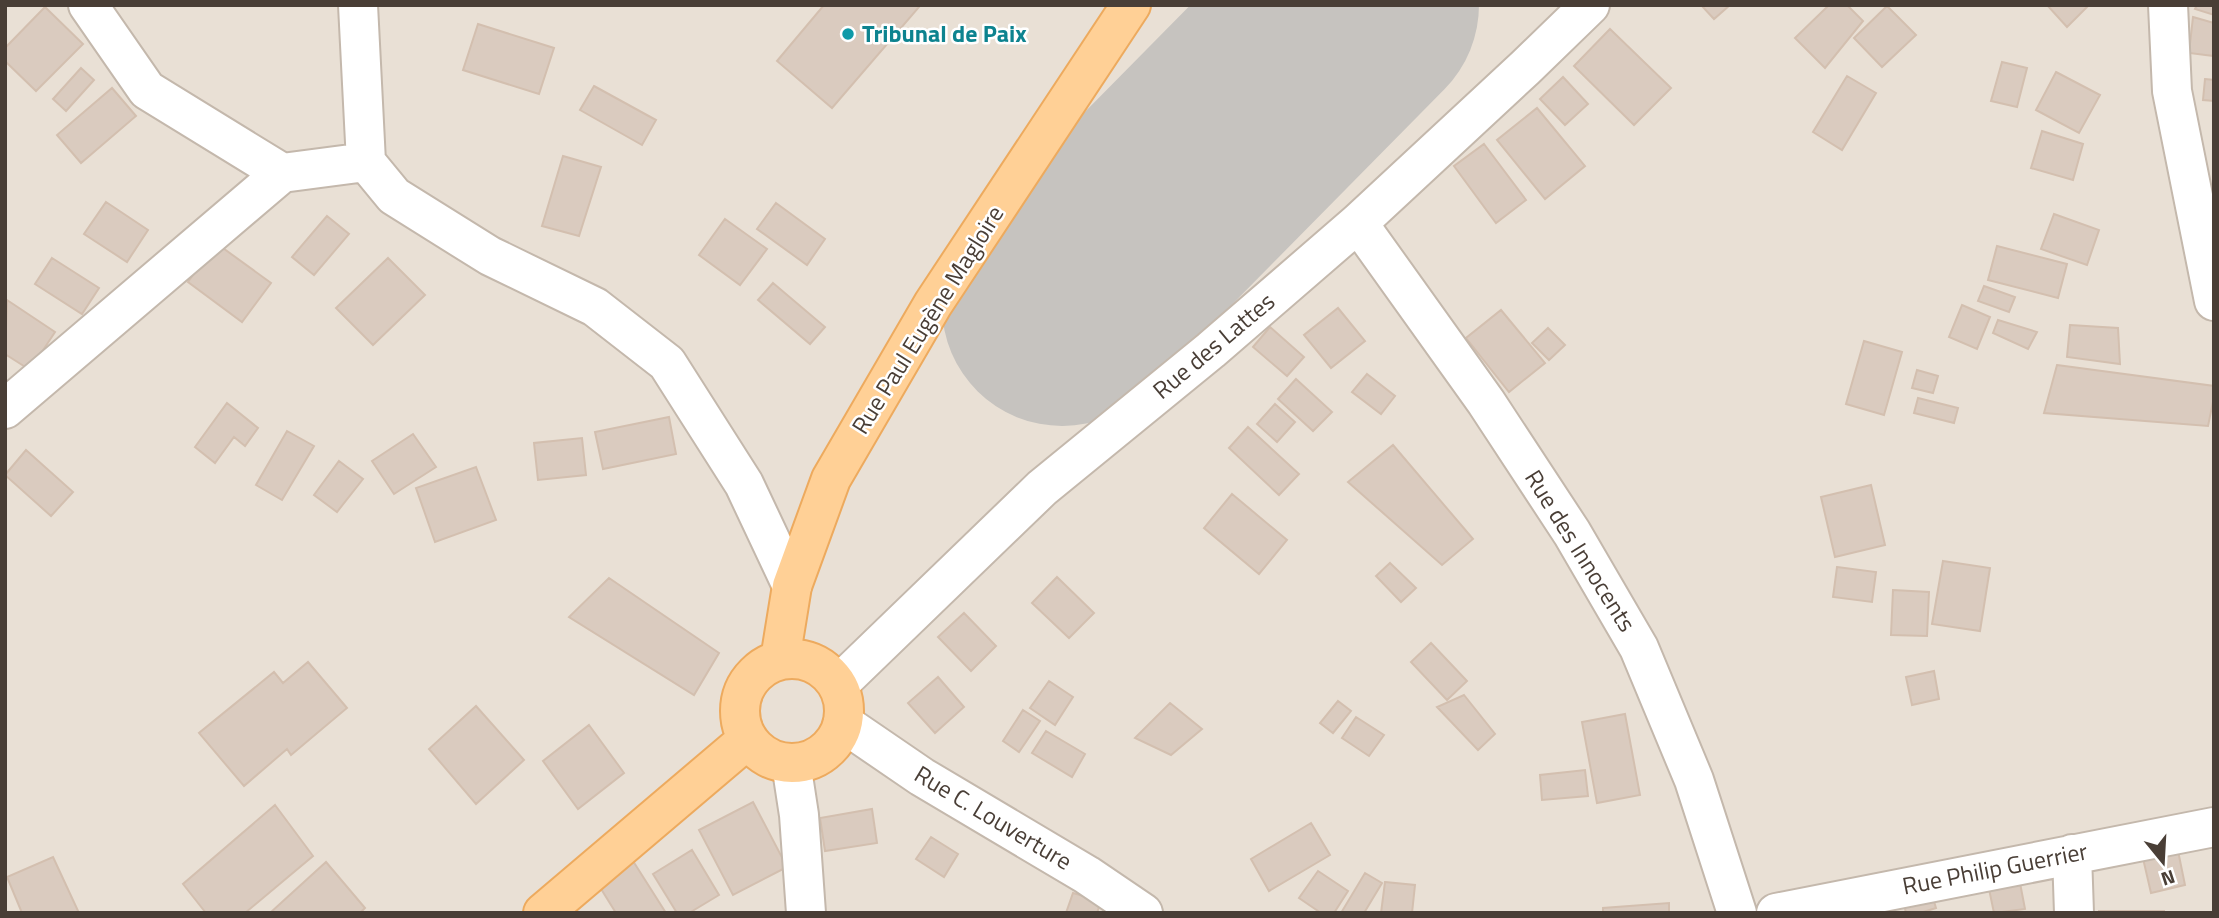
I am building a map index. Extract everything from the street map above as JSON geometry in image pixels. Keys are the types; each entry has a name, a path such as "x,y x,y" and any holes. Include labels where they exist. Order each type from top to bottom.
{"main road":[{"name":"Rue Paul Eugène Magloire","path":"779,660 792,586 831,479 933,304 1131,5"},
{"path":"796,659 813,663 827,672 838,685 844,703 843,723 838,736 829,747 812,758 791,763 767,757 748,739 741,721 740,701 747,683 761,668 779,660 796,659"},
{"path":"543,913 748,739"}],"street":[{"path":"88,5 147,90 282,173"},
{"path":"358,5 366,162 394,196 490,256 595,307 667,363 744,484 792,586"},
{"name":"Rue des Lattes","path":"838,685 1042,488 1211,350 1358,223 1590,5"},
{"path":"2168,5 2172,92 2214,301"},
{"path":"5,409 282,173 366,162"},
{"name":"Rue des Innocents","path":"1358,223 1486,402 1572,533 1639,648 1694,780 1737,913"},
{"name":"Rue C. Louverture","path":"843,723 922,777 1087,875 1143,913"},
{"path":"791,763 799,815 806,913"},
{"name":"Rue Philip Guerrier","path":"1776,913 2214,827"},
{"path":"2072,853 2074,913"}],"shaded area":[{"path":"5,5 2214,5 2214,913 5,913"}],"building":[{"name":"Tribunal de Paix","path":"824,5 919,7 832,108 777,61"},
{"path":"1701,5 1730,5 1714,19"},
{"path":"1829,5 1847,5 1863,21 1825,68 1795,38"},
{"path":"2047,5 2089,5 2067,27"},
{"path":"2197,5 2214,5 2214,15 2195,9"},
{"path":"1887,6 1916,35 1882,67 1854,38"},
{"path":"45,7 83,44 36,91 5,61 5,48"},
{"path":"2193,17 2214,23 2214,56 2189,53"},
{"path":"478,24 554,48 539,94 463,70"},
{"path":"1610,29 1671,88 1634,125 1574,66"},
{"path":"2002,62 2027,68 2017,107 1991,101"},
{"path":"81,68 94,80 66,111 53,99"},
{"path":"2056,72 2100,95 2079,133 2036,110"},
{"path":"1847,76 1876,93 1842,150 1813,132"},
{"path":"1563,77 1588,104 1565,125 1540,99"},
{"path":"2205,79 2214,80 2214,101 2203,100"},
{"path":"594,86 656,120 642,145 580,110"},
{"path":"112,88 136,116 81,163 57,135"},
{"path":"1537,108 1585,166 1545,199 1497,140"},
{"path":"2042,131 2083,144 2073,180 2031,168"},
{"path":"1484,144 1526,200 1496,223 1454,166"},
{"path":"563,156 601,167 579,236 542,226"},
{"path":"106,202 148,230 127,262 84,234"},
{"path":"776,203 825,239 807,265 757,229"},
{"path":"2054,214 2099,230 2087,265 2041,249"},
{"path":"327,216 349,234 314,275 292,257"},
{"path":"725,219 767,249 740,285 699,255"},
{"path":"216,243 271,283 242,322 188,282"},
{"path":"1997,246 2067,264 2058,298 1988,280"},
{"path":"52,258 99,288 82,314 35,284"},
{"path":"388,258 425,295 373,345 336,308"},
{"path":"773,283 825,327 810,344 758,300"},
{"path":"1984,286 2015,297 2009,312 1978,301"},
{"path":"7,300 55,332 30,370 5,354"},
{"path":"1962,305 1990,317 1977,349 1949,337"},
{"path":"1338,308 1365,341 1331,368 1304,335"},
{"path":"1501,310 1545,363 1509,392 1466,338"},
{"path":"1998,320 2037,332 2028,349 1993,333"},
{"path":"2070,325 2118,328 2120,364 2067,357"},
{"path":"1270,327 1304,357 1287,376 1253,347"},
{"path":"1548,328 1565,345 1549,360 1532,343"},
{"path":"1864,341 1902,352 1884,415 1846,404"},
{"path":"2057,365 2214,386 2208,426 2044,413"},
{"path":"1917,370 1938,376 1933,393 1912,388"},
{"path":"1367,374 1395,396 1381,414 1352,392"},
{"path":"1296,379 1332,412 1313,431 1278,399"},
{"path":"1918,398 1958,408 1954,423 1914,413"},
{"path":"227,403 258,428 245,446 234,437 215,463 195,447"},
{"path":"1275,404 1295,422 1277,442 1257,424"},
{"path":"669,417 676,454 603,469 595,432"},
{"path":"1248,427 1299,474 1279,495 1229,448"},
{"path":"287,431 314,446 282,500 256,485"},
{"path":"413,434 436,467 394,494 372,461"},
{"path":"582,438 586,475 538,480 534,443"},
{"path":"1393,445 1473,539 1442,565 1348,482"},
{"path":"26,450 73,492 51,516 5,475"},
{"path":"339,461 363,479 337,512 314,495"},
{"path":"476,467 496,520 435,542 416,488"},
{"path":"1871,485 1885,545 1835,557 1821,497"},
{"path":"1232,494 1287,540 1259,574 1204,528"},
{"path":"1943,561 1990,568 1980,631 1932,624"},
{"path":"1390,563 1416,588 1401,602 1376,576"},
{"path":"1837,567 1876,572 1872,602 1833,597"},
{"path":"1057,577 1094,613 1069,638 1032,603"},
{"path":"609,578 719,653 694,695 569,617"},
{"path":"1893,590 1929,592 1927,636 1891,635"},
{"path":"964,613 996,646 971,671 938,637"},
{"path":"1431,643 1467,681 1447,700 1411,662"},
{"path":"308,662 347,708 291,755 287,749 244,786 199,733 274,672 283,683"},
{"path":"1934,671 1939,699 1912,705 1906,677"},
{"path":"938,677 964,707 935,733 908,703"},
{"path":"1049,681 1073,697 1055,725 1030,708"},
{"path":"1464,695 1495,734 1478,750 1437,707"},
{"path":"1338,701 1351,711 1333,733 1320,723"},
{"path":"1170,703 1202,729 1171,755 1135,738"},
{"path":"476,706 524,760 476,804 429,749"},
{"path":"1023,710 1040,721 1019,752 1003,741"},
{"path":"1625,714 1640,795 1597,803 1582,722"},
{"path":"1356,717 1384,735 1369,756 1342,738"},
{"path":"589,725 624,773 578,809 543,761"},
{"path":"1046,731 1085,754 1072,777 1032,753"},
{"path":"1585,770 1588,796 1542,800 1540,775"},
{"path":"753,802 787,867 733,895 699,830"},
{"path":"275,805 313,856 245,913 206,913 183,884"},
{"path":"872,809 877,843 825,851 820,818"},
{"path":"1311,823 1330,855 1269,891 1251,859"},
{"path":"931,837 958,854 944,877 916,859"},
{"path":"2177,846 2185,885 2151,893 2142,854"},
{"path":"692,850 719,895 689,913 677,913 653,874"},
{"path":"53,857 79,913 22,913 7,877"},
{"path":"633,861 666,913 616,913 598,884"},
{"path":"326,862 365,908 360,913 270,913"},
{"path":"1318,871 1348,891 1334,913 1321,913 1299,898"},
{"path":"1365,873 1382,883 1364,913 1341,913"},
{"path":"1385,882 1415,885 1412,913 1381,913"},
{"path":"2020,883 2025,909 1994,913 1989,889"},
{"path":"1930,888 1936,908 1920,913 1906,913 1902,896"},
{"path":"1073,893 1101,901 1097,913 1066,913"},
{"path":"1669,903 1669,913 1603,913 1603,908"},
{"path":"2164,911 2164,913 2099,913"}],"runway":[{"path":"1062,306 1359,5"}],"place":[{"name":"Tribunal de Paix","path":"848,34"}]}
